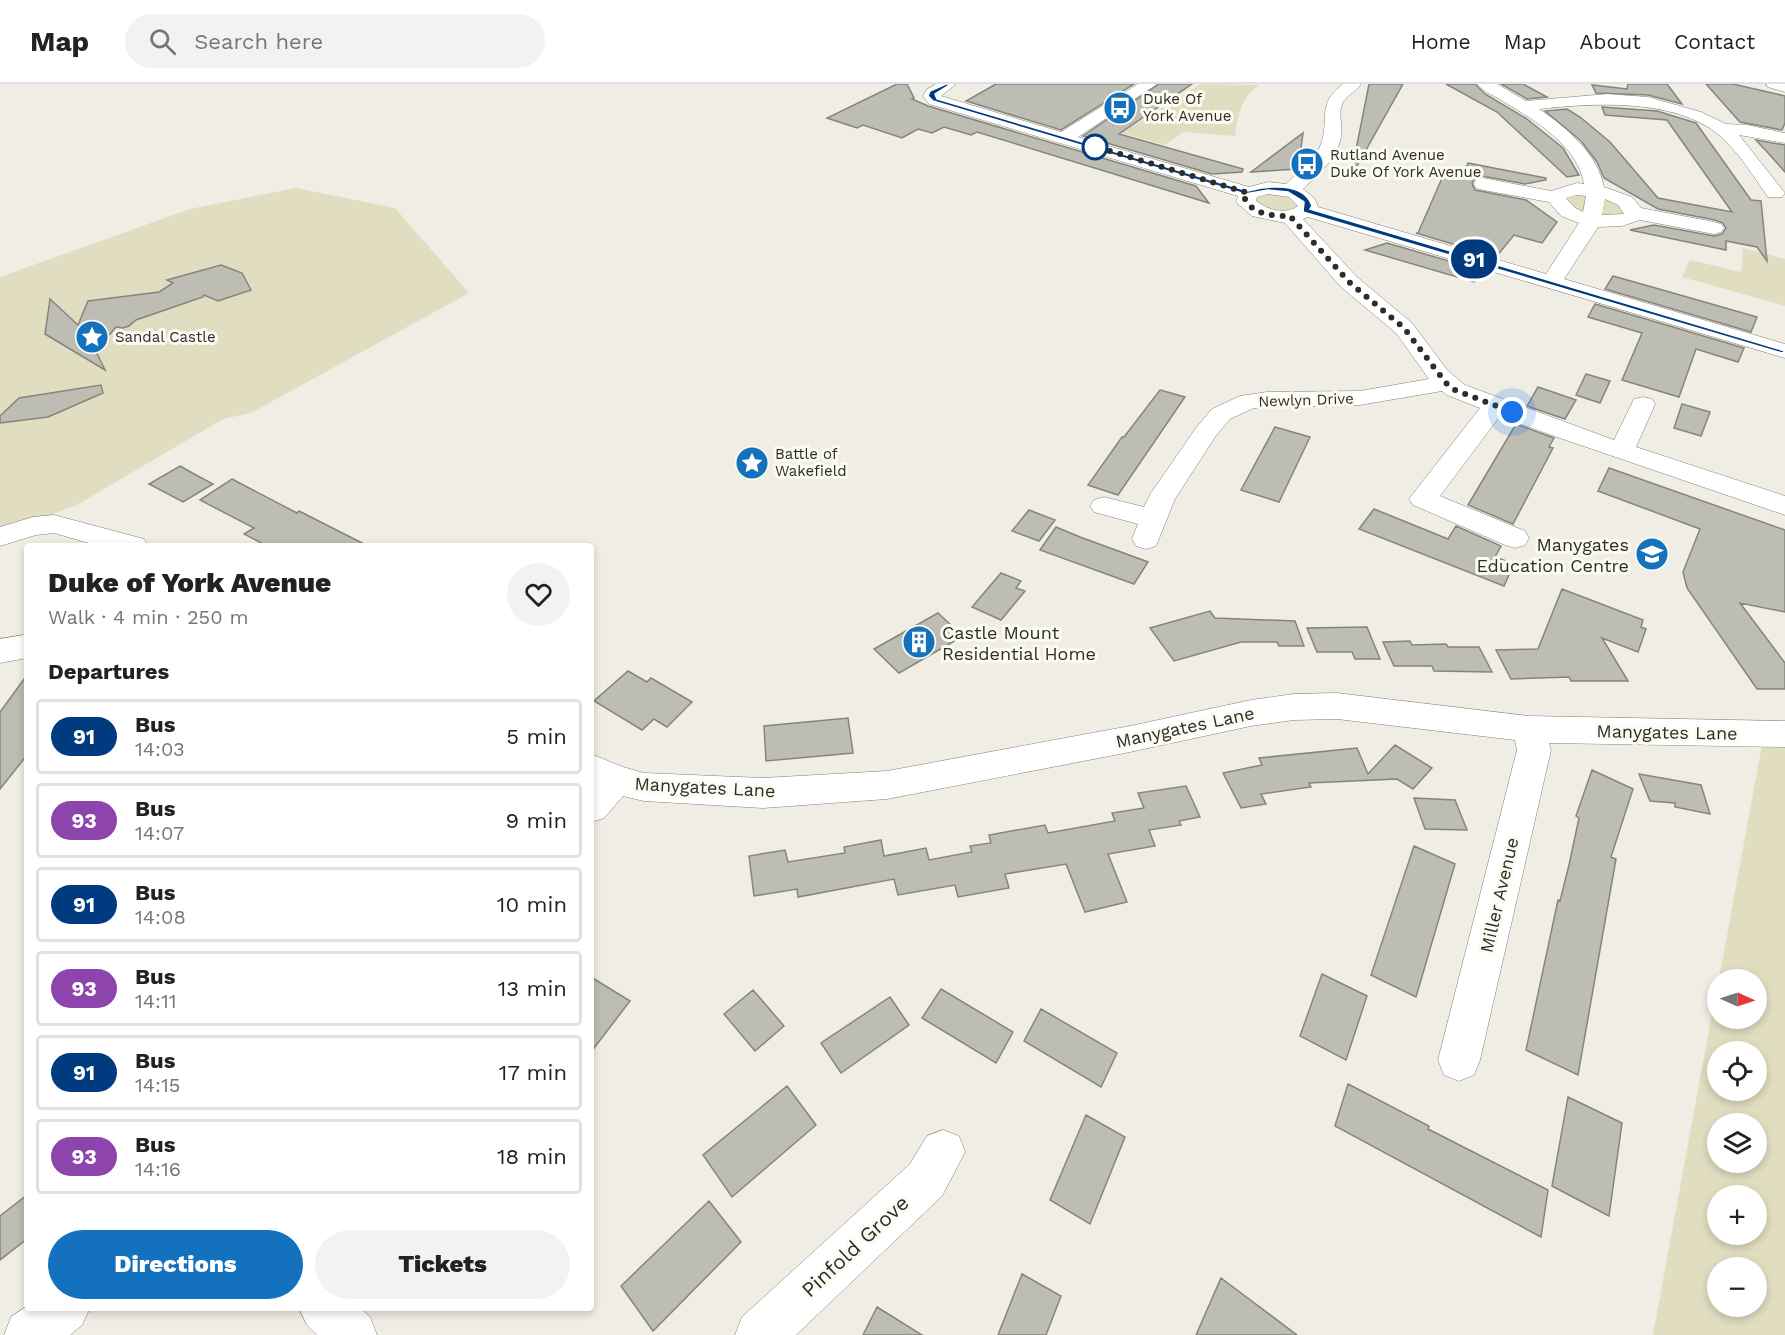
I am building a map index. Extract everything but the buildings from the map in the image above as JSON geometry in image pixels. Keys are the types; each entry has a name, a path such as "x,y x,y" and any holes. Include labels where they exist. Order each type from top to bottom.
{"street":[{"path":"948,84 931,96 935,100 1248,193 1268,188 1290,191 1307,201 1308,206 1298,213"},
{"path":"1064,138 1149,84"},
{"path":"1290,191 1327,152 1332,137 1331,112 1338,97 1353,84"},
{"path":"1485,84 1550,124 1577,151 1593,177 1595,205 1591,220 1551,282"},
{"path":"1774,84 1785,87"},
{"path":"1523,106 1589,98 1622,98 1684,111 1722,129 1775,193"},
{"path":"1722,129 1747,130 1785,138"},
{"path":"1483,184 1556,198 1564,210 1591,220 1621,221 1631,218 1635,213"},
{"path":"1556,198 1560,193 1568,190 1595,190 1624,200 1635,213"},
{"path":"1248,193 1245,199 1253,209 1270,215 1298,213 1551,282 1782,349"},
{"path":"1298,213 1349,282 1404,328 1446,383 1455,390 1785,506"},
{"path":"1635,213 1714,228"},
{"name":"Newlyn Drive","path":"1104,506 1150,529 1161,499 1221,414 1249,401 1360,398 1446,383"},
{"path":"1622,450 1642,404"},
{"path":"1495,405 1423,499 1515,538"},
{"path":"0,537 33,526 54,524 123,543"},
{"name":"Manygates Lane","path":"603,774 644,787 763,793 887,785 1130,740 1251,713 1294,707 1336,706 1529,729 1785,734"},
{"name":"Miller Avenue","path":"1460,1060 1534,750 1529,729"},
{"path":"594,799 603,774"},
{"name":"Pinfold Grove","path":"760,1335 926,1180 943,1152"},
{"path":"29,1335 61,1311"},
{"path":"327,1311 352,1335"}],"shaded area":[{"path":"1201,84 1260,85 1248,95 1245,101 1239,114 1235,136 1184,132 1165,145 1099,127 1110,120 1133,126"},
{"path":"296,188 395,208 469,293 251,413 223,419 75,506 0,532 0,277 190,209"},
{"path":"1268,188 1308,203 1276,216 1245,196"},
{"path":"1560,193 1612,195 1631,218 1574,215"},
{"path":"1743,248 1785,259 1785,306 1682,277 1690,260 1741,272"},
{"path":"1764,734 1785,734 1785,1335 1653,1335 1709,1029 1767,1029 1767,969 1721,969"}],"bus line":[{"name":"91","path":"948,84 931,96 939,102 1248,193 1260,188 1290,191 1301,195 1307,201 1306,210 1785,351"}],"place":[{"name":"Duke Of York Avenue","path":"1120,108"},
{"name":"Rutland Avenue Duke Of York Avenue","path":"1307,164"},
{"name":"Sandal Castle","path":"92,337"},
{"name":"Battle of Wakefield","path":"752,463"},
{"name":"Manygates Education Centre","path":"1652,554"},
{"name":"Castle Mount Residential Home","path":"919,642"}],"route":[{"path":"1095,147 1087,144 1248,193 1245,199 1253,209 1270,215 1290,216 1349,282 1404,328 1446,383 1455,390 1512,412"}]}
